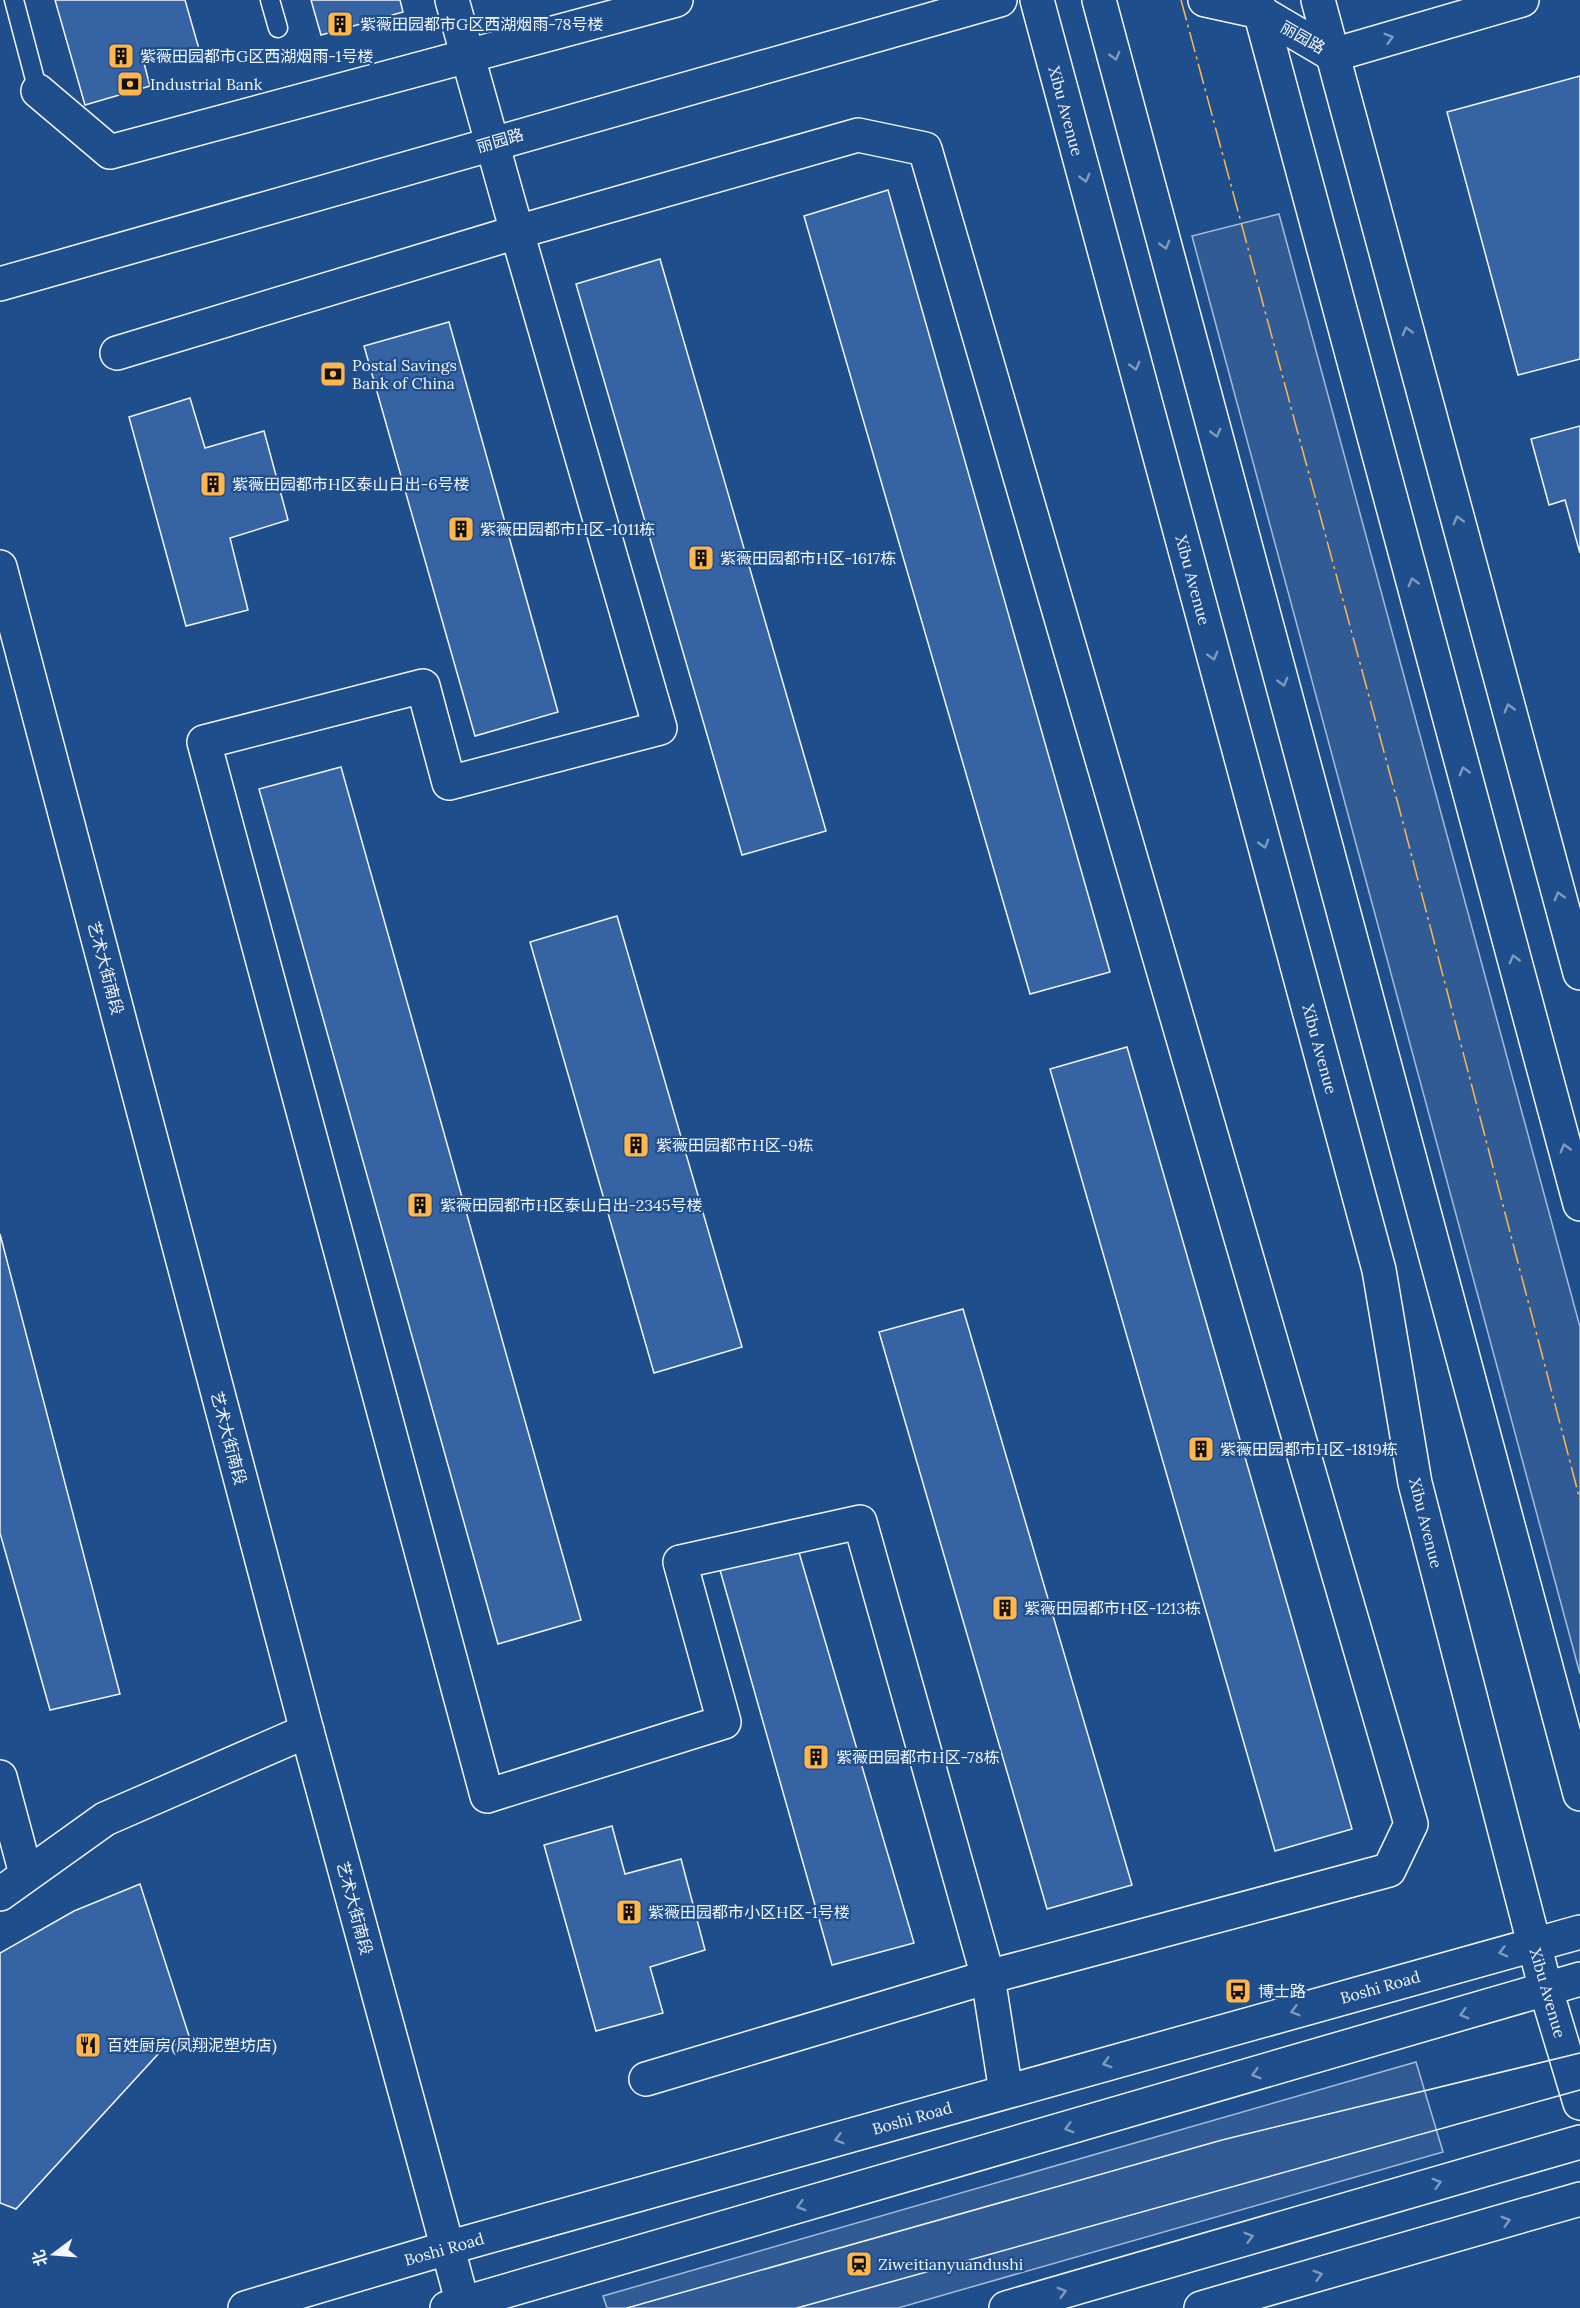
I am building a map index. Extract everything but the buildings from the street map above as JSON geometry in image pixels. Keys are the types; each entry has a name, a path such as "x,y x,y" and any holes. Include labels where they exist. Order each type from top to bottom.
{"street":[{"path":"452,0 660,728 449,783 423,686 204,742 487,1796 724,1722 680,1562 860,1522 988,1977 1006,2092"},
{"path":"38,91 111,152 467,54 676,0"},
{"name":"丽园路","path":"0,284 493,142 1000,0"},
{"name":"Xibu Avenue","path":"1037,0 1379,1270 1415,1483 1546,1990 1580,2103"},
{"path":"1099,0 1580,1794"},
{"name":"丽园路","path":"1205,0 1259,6 1333,55"},
{"path":"1320,0 1580,973"},
{"path":"1333,55 1522,0"},
{"path":"1259,6 1580,1204"},
{"path":"117,353 517,232 858,135 926,150 1411,1824 1389,1870 988,1977 646,2079"},
{"name":"艺术大街南段","path":"0,567 307,1731 447,2248 458,2307"},
{"path":"0,1894 105,1819 307,1731"},
{"path":"0,1777 26,1874"},
{"name":"Boshi Road","path":"245,2308 447,2248 1580,1932"},
{"path":"458,2307 1580,1979"},
{"path":"1006,2308 1580,2142"},
{"path":"1201,2308 1580,2199"}],"lane":[{"path":"14,0 38,91"},
{"path":"270,0 278,28"}],"shaded area":[{"path":"1279,214 1580,1327 1580,1674 1192,236"},
{"path":"1416,2062 1443,2152 898,2308 607,2308 603,2296"}],"tram line":[{"path":"627,2308 1222,2140 1580,2053"},
{"path":"797,2308 1580,2090"}],"power":[{"path":"1181,0 1401,815 1580,1500"}],"place":[{"name":"紫薇田园都市G区西湖烟雨-78号楼","path":"340,24"},
{"name":"紫薇田园都市G区西湖烟雨-1号楼","path":"121,56"},
{"name":"Industrial Bank","path":"130,84"},
{"name":"Postal Savings Bank of China","path":"333,374"},
{"name":"紫薇田园都市H区泰山日出-6号楼","path":"213,484"},
{"name":"紫薇田园都市H区-1011栋","path":"461,529"},
{"name":"紫薇田园都市H区-1617栋","path":"701,558"},
{"name":"紫薇田园都市H区-9栋","path":"636,1145"},
{"name":"紫薇田园都市H区泰山日出-2345号楼","path":"420,1205"},
{"name":"紫薇田园都市H区-1819栋","path":"1201,1449"},
{"name":"紫薇田园都市H区-1213栋","path":"1005,1608"},
{"name":"紫薇田园都市H区-78栋","path":"816,1757"},
{"name":"紫薇田园都市小区H区-1号楼","path":"629,1912"},
{"name":"博士路","path":"1238,1991"},
{"name":"百姓厨房(凤翔泥塑坊店)","path":"88,2045"},
{"name":"Ziweitianyuandushi","path":"859,2264"}]}
